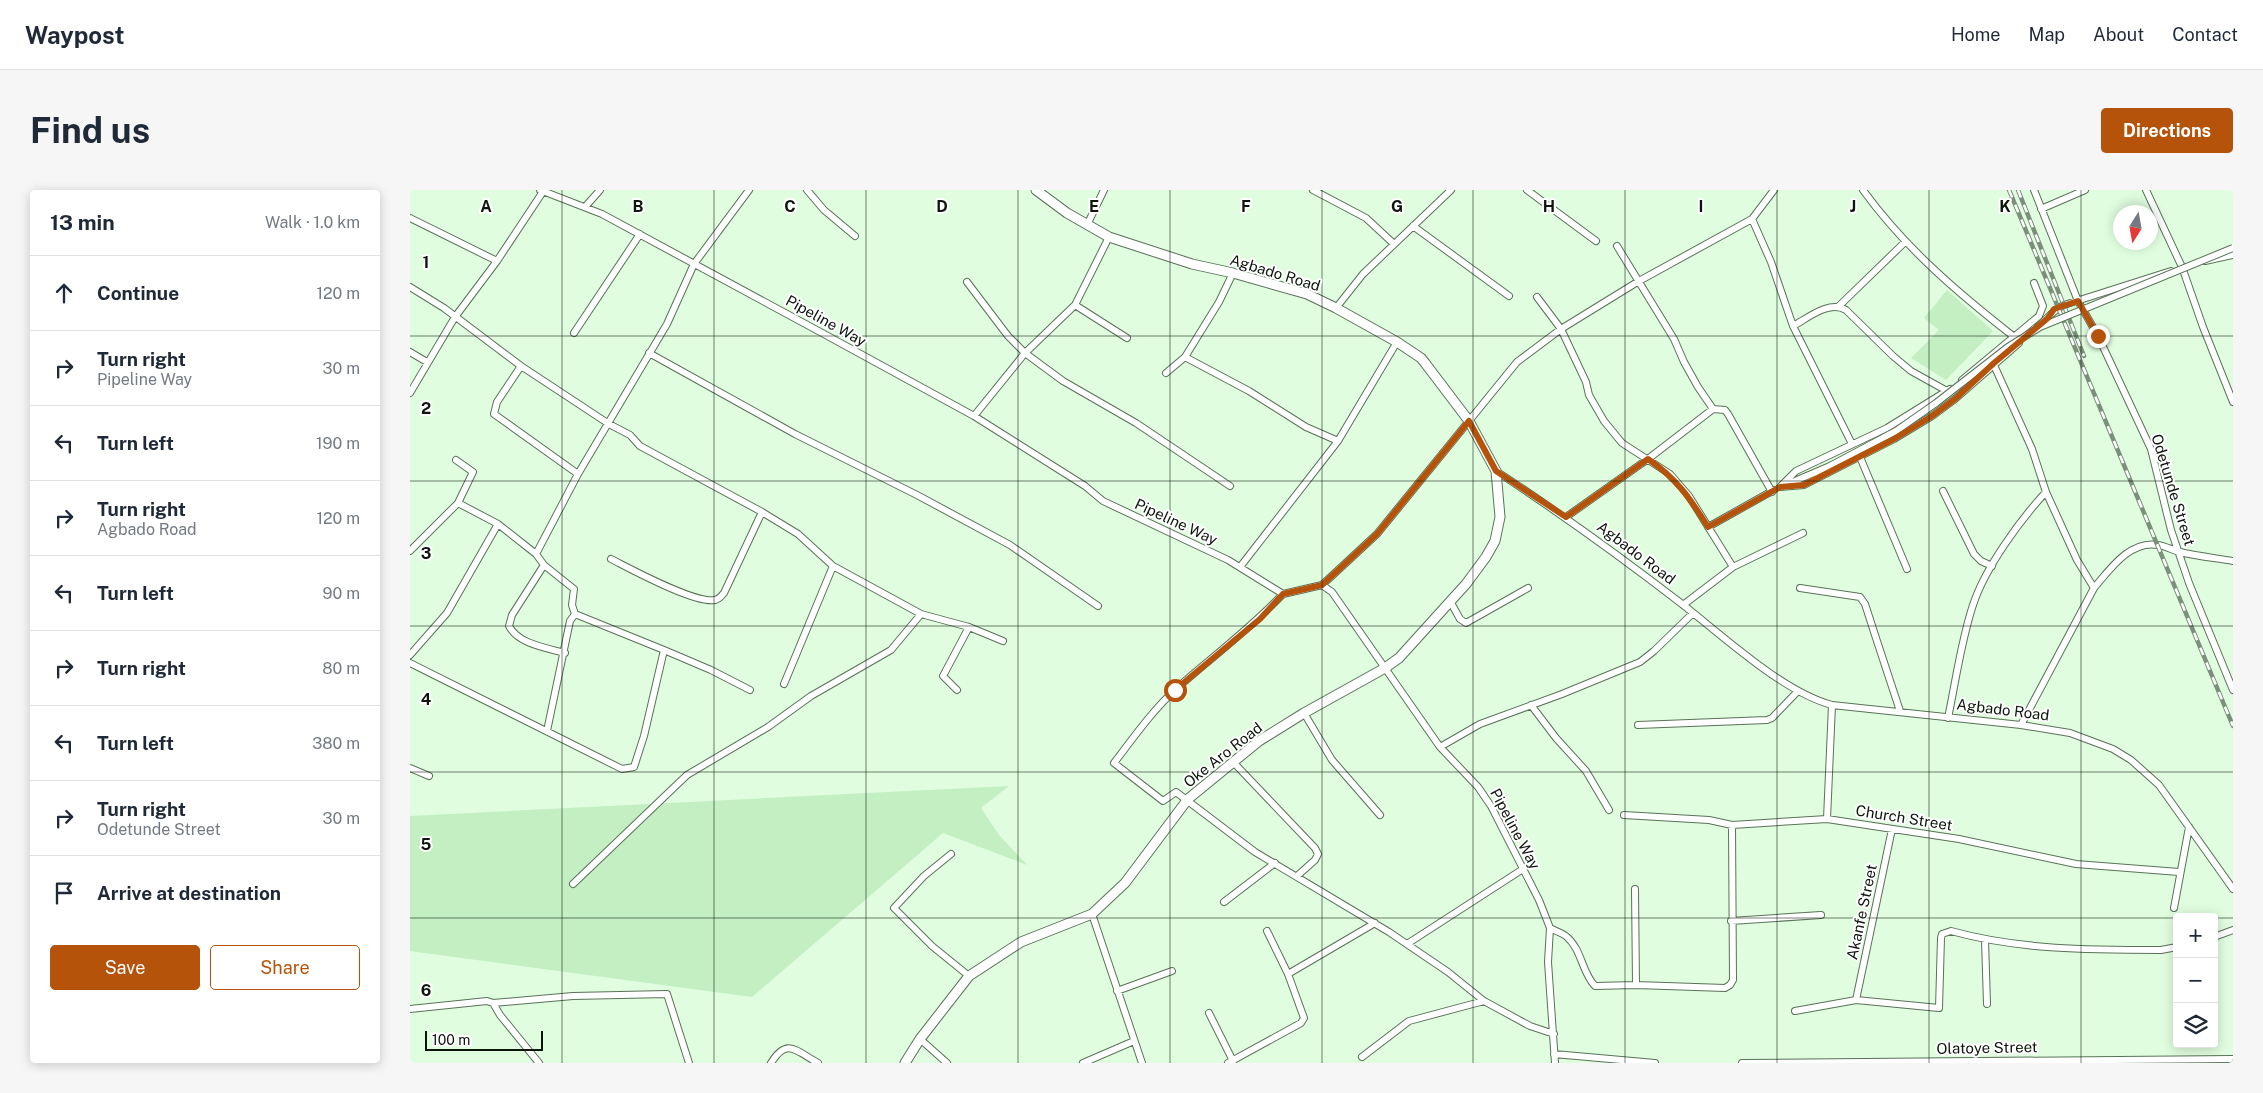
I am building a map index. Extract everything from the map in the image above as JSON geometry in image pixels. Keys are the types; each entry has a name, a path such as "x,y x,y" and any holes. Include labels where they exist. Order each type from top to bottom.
{"main road":[{"name":"Agbado Road","path":"1036,190 1067,213 1109,237 1192,264 1233,273 1307,294 1397,342 1421,358 1469,421 1496,471"},
{"name":"Oke Aro Road","path":"905,1063 920,1039 969,976 1021,942 1092,914 1125,883 1188,799 1260,741 1304,713 1385,668 1405,651 1486,557 1495,541 1500,516 1496,471"}],"street":[{"path":"585,207 600,190"},
{"path":"536,554 578,474 667,324 694,264 749,190"},
{"path":"807,190 824,210 855,236"},
{"path":"1087,225 1104,190"},
{"path":"1313,190 1366,218 1394,244"},
{"path":"1336,308 1363,274 1452,190"},
{"path":"1526,190 1596,241"},
{"path":"1554,1034 1530,1026 1484,1001 1448,972 1375,923 1233,838 1188,799 1176,792 1163,801 1114,763 1142,725 1175,690 1260,619 1283,594 1322,585 1377,534 1517,362 1560,329 1639,280 1752,220 1774,190"},
{"path":"1863,190 1905,242 1971,303 2013,336"},
{"name":"Odetunde Street","path":"2034,190 2078,301 2098,336 2150,449 2171,530 2189,583 2230,673 2233,690"},
{"path":"2041,208 2084,190"},
{"path":"2146,190 2182,267 2203,327 2233,402"},
{"path":"410,393 427,362 456,317 497,262 543,191"},
{"name":"Pipeline Way","path":"543,191 585,207 640,234 974,416 1085,486 1103,501 1240,567 1283,594"},
{"path":"410,218 497,262"},
{"path":"1752,220 1771,262 1793,326 1852,444"},
{"path":"1413,226 1510,296"},
{"path":"574,333 640,234"},
{"path":"974,416 1025,354 1075,305 1109,237"},
{"path":"1839,306 1905,242"},
{"path":"1617,246 1674,339 1698,387 1714,409"},
{"path":"1708,527 1780,487 1830,466 1896,431 1936,403 2008,347 2040,327 2233,248"},
{"path":"1780,487 1804,485 1860,457 1932,416 1955,399 1994,363 2048,318 2054,309 2182,267 2233,254"},
{"path":"1166,373 1185,357 1219,302 1233,273"},
{"path":"966,282 1008,336 1025,354 1063,381 1136,423 1230,486"},
{"path":"1780,487 1796,471 1887,428 1921,405 1947,391 2039,316 2043,306 2034,283"},
{"path":"410,287 456,317 522,366 609,424 630,435 640,446 762,512 798,534 833,566 921,614 969,627 1003,640"},
{"path":"1537,297 1560,329 1586,382 1593,403 1604,421 1622,443 1670,474 1688,496 1734,567"},
{"path":"1075,305 1127,338"},
{"path":"1793,326 1831,306 1839,306 1846,310 1911,371 1947,391"},
{"path":"1240,567 1338,442 1397,342"},
{"path":"410,352 427,362"},
{"path":"649,353 796,434 917,495 1010,545 1098,606"},
{"path":"1185,357 1249,391 1306,427 1338,442"},
{"path":"1994,363 2032,448 2046,492 2077,560 2094,588"},
{"path":"522,366 497,402 494,414 578,474"},
{"path":"1566,517 1714,409 1725,410 1772,492"},
{"path":"1860,457 1908,569"},
{"path":"410,551 458,503 473,472 456,460"},
{"name":"Agbado Road","path":"1496,471 1566,517 1798,691 1819,702 1832,705 2022,725 2070,733 2113,748 2131,760 2159,785 2233,889"},
{"path":"1942,491 1974,554 1981,561 1992,566"},
{"path":"1948,718 1966,628 1974,602 1992,566 2022,519 2046,492"},
{"path":"458,503 498,524 536,554 544,565 574,589 572,606 575,614 711,670 750,690"},
{"path":"611,559 664,585 699,598 718,599 724,593 762,512"},
{"path":"410,655 447,613 498,524"},
{"path":"1683,605 1734,567 1803,533"},
{"path":"2022,725 2094,588 2108,571 2133,548 2145,544 2156,544 2179,552 2233,561"},
{"path":"544,565 512,616 509,626 514,634 535,644 565,653"},
{"path":"784,684 833,566"},
{"name":"Pipeline Way","path":"1322,585 1336,597 1359,634 1440,747 1478,787 1504,829 1550,928 1549,975 1555,1063"},
{"path":"1450,601 1460,619 1466,623 1528,588"},
{"path":"1800,588 1860,598 1875,635 1900,712"},
{"path":"1440,747 1480,724 1640,662 1693,613"},
{"path":"547,731 565,653 570,621 575,614"},
{"path":"573,884 687,775 768,727 811,696 891,650 921,614"},
{"path":"957,690 943,676 969,627"},
{"path":"410,663 622,770 634,767 644,736 664,650"},
{"path":"1638,725 1767,720 1772,718 1798,691"},
{"path":"1531,705 1556,738 1586,772 1609,810"},
{"path":"1827,819 1832,705"},
{"path":"1304,713 1332,760 1380,815"},
{"path":"1234,763 1315,848 1318,854 1315,860 1296,876"},
{"path":"410,768 430,776"},
{"name":"Church Street","path":"1624,815 1709,820 1732,825 1827,819 1959,839 2076,864 2105,868 2128,867 2179,872"},
{"path":"1550,928 1567,938 1576,950 1591,982 1596,986 1636,985 1725,988 1733,980 1731,921 1732,825"},
{"path":"2174,908 2179,872 2189,827"},
{"name":"Akanfe Street","path":"1856,1000 1892,829"},
{"path":"952,854 924,876 894,908 932,946 969,976"},
{"path":"1224,902 1275,863"},
{"path":"1407,944 1523,869"},
{"path":"1635,890 1636,985"},
{"path":"1092,914 1142,1063"},
{"path":"1731,921 1821,915"},
{"path":"1288,974 1375,923"},
{"path":"2218,936 2233,930"},
{"path":"1209,1013 1230,1062 1301,1023 1304,1018 1288,974 1267,931"},
{"path":"1795,1011 1856,1000 1939,1008 1942,934 1951,931 1985,940 2057,949 2173,948"},
{"path":"1985,940 1987,1004"},
{"path":"1118,991 1172,971"},
{"path":"410,1009 487,1001 493,1003 573,996 668,994 689,1063"},
{"path":"1362,1057 1409,1021 1484,1001"},
{"path":"493,1003 500,1015 539,1063"},
{"path":"920,1039 947,1063"},
{"path":"1083,1063 1134,1041"},
{"path":"771,1063 778,1052 784,1048 790,1048 818,1063"},
{"path":"1554,1054 1655,1063"},
{"path":"1241,1056 1244,1063"},
{"name":"Olatoye Street","path":"1742,1063 2199,1061 2233,1059"}],"green space":[{"path":"1947,290 1993,331 1946,380 1911,358 1939,330 1924,318"},
{"path":"1009,786 981,808 999,835 1027,865 943,833 752,997 410,951 410,816"}],"railway":[{"path":"2009,190 2233,726"},
{"path":"2018,190 2084,356"}],"route":[{"path":"1175,690 1260,619 1283,594 1322,585 1377,534 1469,421 1496,471 1566,517 1648,459 1670,474 1688,496 1708,527 1780,487 1804,485 1894,439 1932,416 1955,399 1994,363 2048,318 2054,309 2078,301 2098,336"}]}
